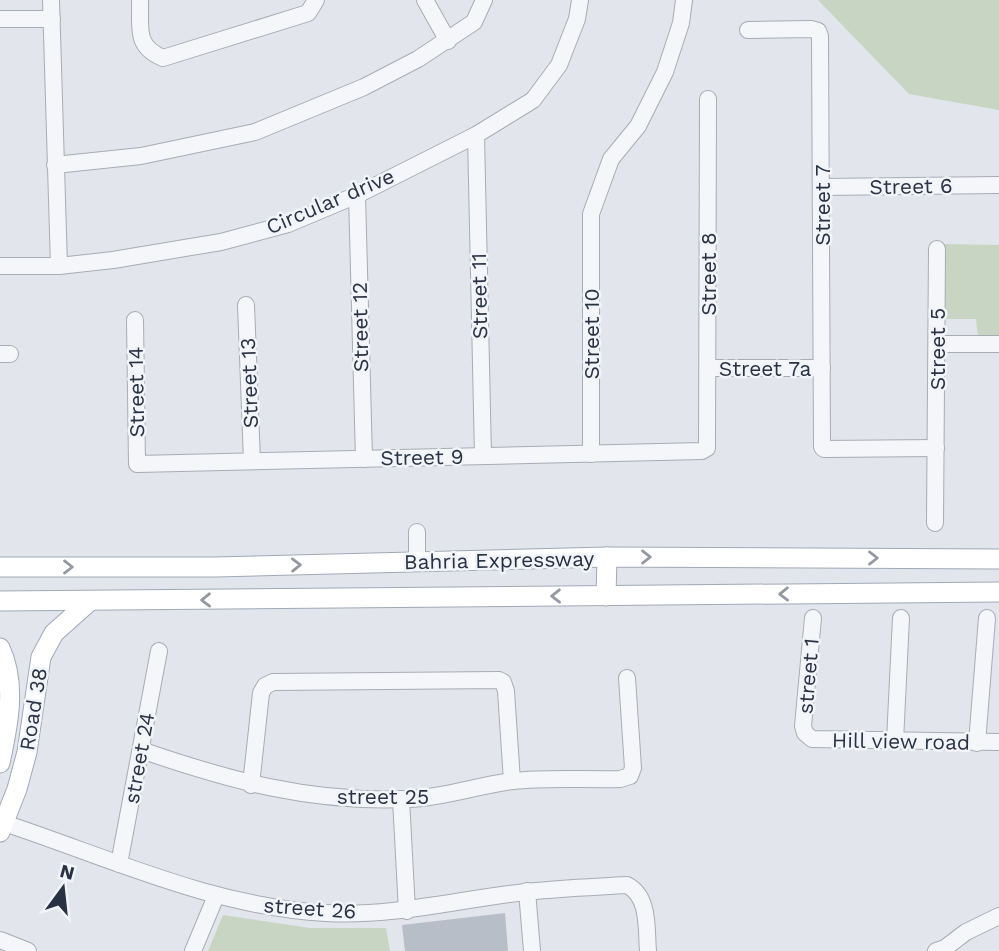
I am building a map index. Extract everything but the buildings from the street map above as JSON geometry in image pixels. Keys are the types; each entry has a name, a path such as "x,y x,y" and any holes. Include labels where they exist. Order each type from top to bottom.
{"main road":[{"name":"Bahria Expressway","path":"0,567 215,567 607,557 999,559"},
{"path":"606,596 607,557"},
{"name":"Bahria Expressway","path":"0,601 999,592"},
{"name":"Road 38","path":"2,828 27,752 41,657 54,633 90,601"},
{"name":"Road 38","path":"0,648 8,676 10,704 0,763"}],"street":[{"path":"51,0 59,266"},
{"path":"140,0 142,43 149,52 163,58 308,13 316,0"},
{"path":"425,0 448,41"},
{"path":"55,165 141,156 255,132 364,87 418,59 474,22 484,0"},
{"name":"Circular drive","path":"0,267 59,266 113,260 221,242 288,224 357,195 476,135 533,100 559,65 578,19 580,0"},
{"name":"Street 10","path":"591,454 592,214 611,159 638,126 665,72 681,23 684,0"},
{"path":"0,19 52,19"},
{"name":"Street 7","path":"748,30 818,31 820,37 821,444 824,450 936,448"},
{"name":"Street 8","path":"708,99 708,448"},
{"name":"Street 11","path":"476,135 483,456"},
{"name":"Street 6","path":"822,187 999,185"},
{"name":"Street 12","path":"357,195 364,459"},
{"name":"Street 5","path":"935,523 937,249"},
{"name":"Street 13","path":"246,305 252,461"},
{"name":"Street 14","path":"135,320 137,464"},
{"path":"937,344 999,344"},
{"name":"Street 7a","path":"708,368 822,368"},
{"name":"Street 9","path":"137,464 702,451 708,448"},
{"path":"417,532 417,562"},
{"name":"street 1","path":"805,733 803,726 813,618"},
{"path":"895,741 901,618"},
{"path":"977,743 987,618"},
{"name":"street 24","path":"119,864 159,651"},
{"name":"street 25","path":"141,750 251,785 366,800 456,794 512,781 620,779 629,776 633,768 627,678"},
{"path":"251,785 261,693 269,683 494,679 503,682 506,691 512,781"},
{"name":"Hill view road","path":"805,733 812,739 999,742"},
{"path":"401,799 407,911"},
{"name":"street 26","path":"2,828 216,896 279,909 316,913 407,911 527,891 627,885 637,890 643,902 648,951"},
{"path":"527,891 532,951"},
{"path":"192,951 216,896"},
{"path":"936,951 999,916"},
{"path":"0,940 28,951"}],"green space":[{"path":"818,0 999,0 999,110 909,94"},
{"path":"939,244 999,245 999,338 978,338 976,319 943,319"},
{"path":"223,915 310,928 386,928 390,951 208,951"}]}
